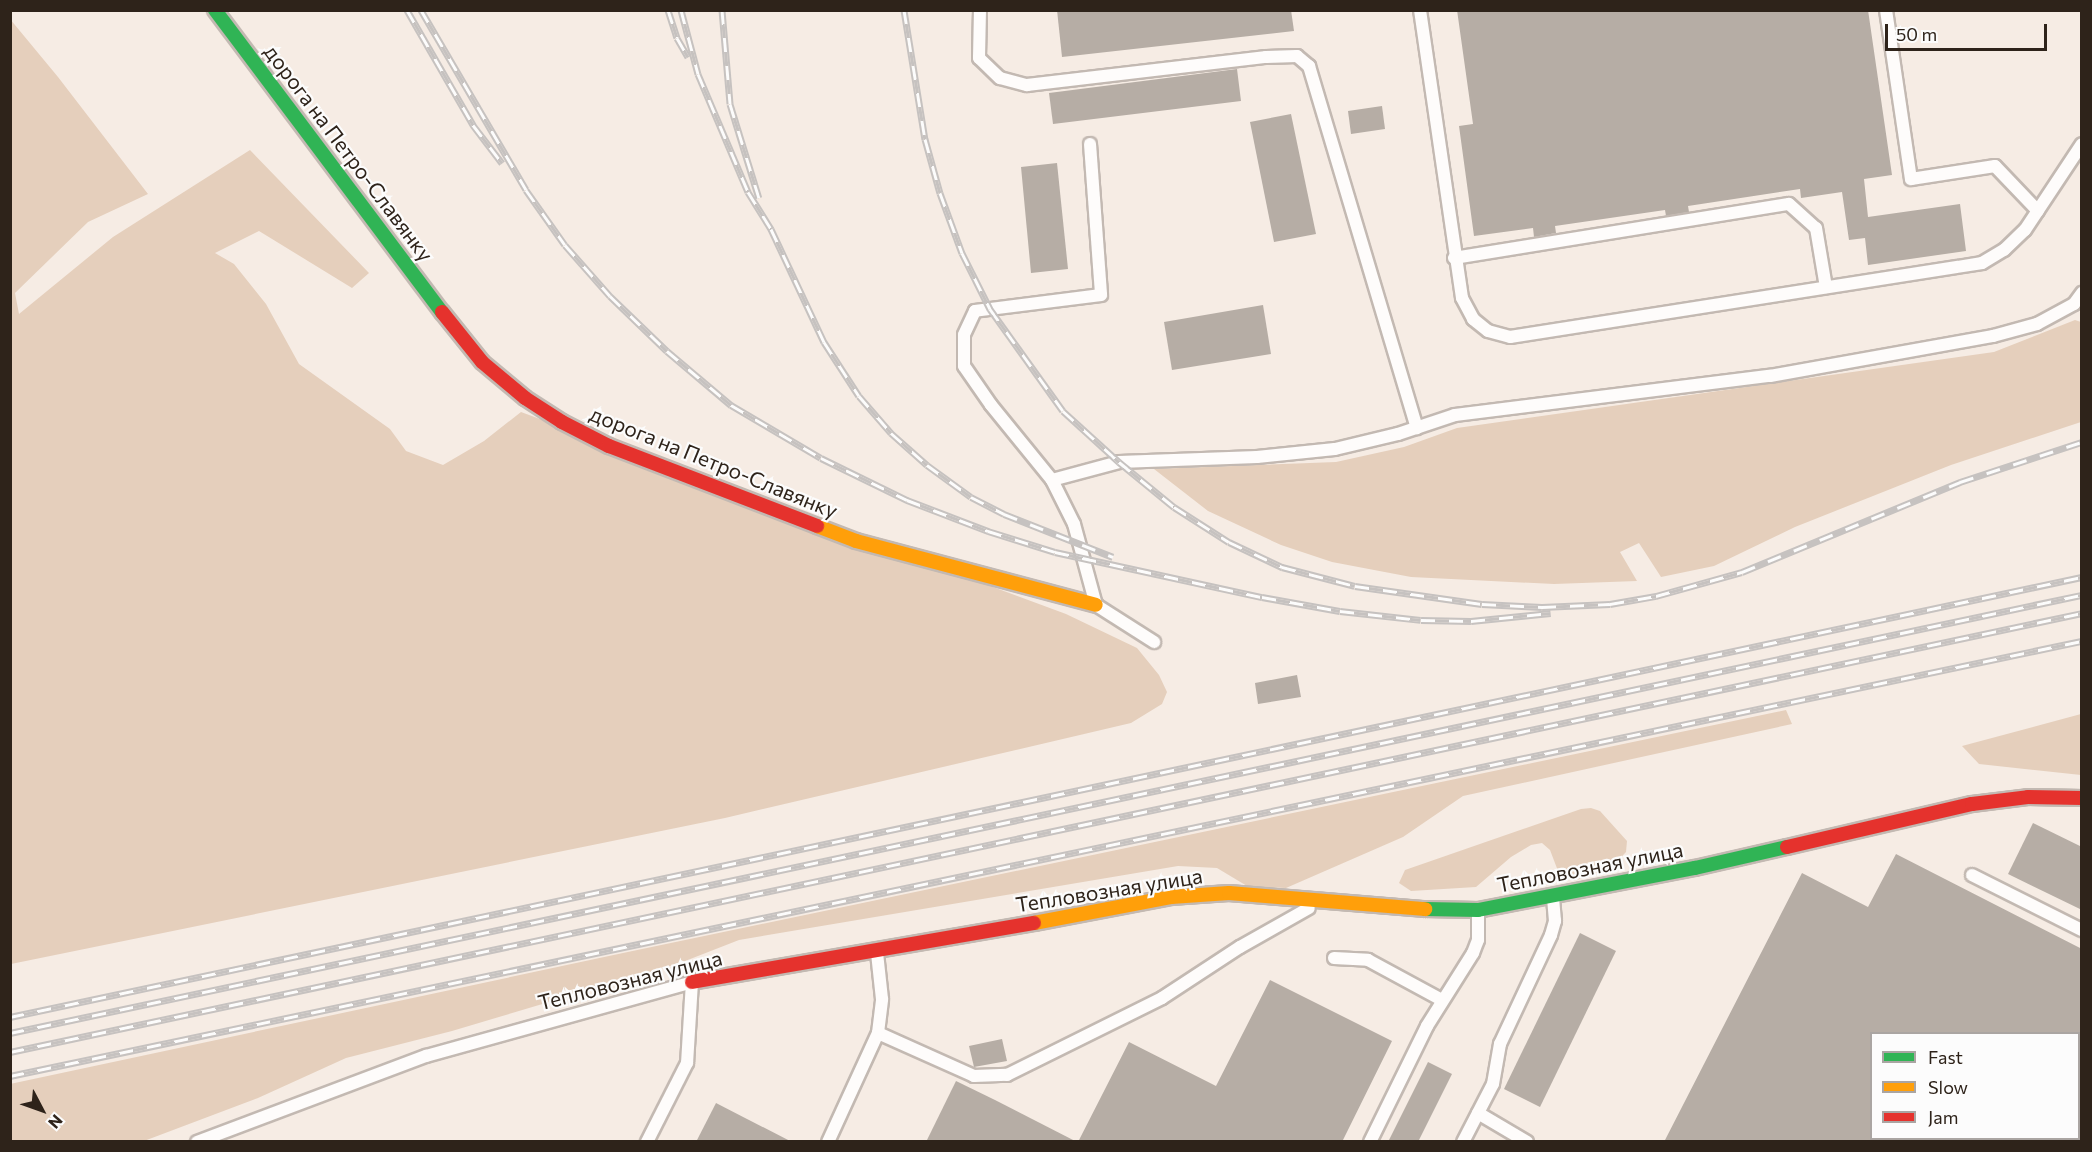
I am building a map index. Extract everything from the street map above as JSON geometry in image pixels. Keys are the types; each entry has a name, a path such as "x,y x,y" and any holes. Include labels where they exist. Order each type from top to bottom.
{"street":[{"name":"дорога на Петро-Славянку","path":"215,10 457,331 482,362 525,398 562,422 609,446 856,541 1096,605"},
{"name":"Тепловозная улица","path":"692,982 877,952 1171,897 1229,893 1449,911 1478,910 1553,897 1972,804 2028,797 2082,798"}],"lane":[{"path":"980,10 979,58 1000,78 1027,85 1266,57 1297,56 1309,66 1417,428"},
{"path":"1420,10 1454,258 1462,298 1473,319 1488,331 1510,338 1982,263 2004,250 2025,230 2082,144"},
{"path":"1886,10 1911,179 1995,166 2038,211"},
{"path":"1090,144 1101,295 975,311 964,335 964,366 991,405 1052,480 1074,524 1096,605 1154,642"},
{"path":"1454,258 1789,204 1816,228 1826,287"},
{"path":"1052,480 1119,462 1257,457 1335,449 1417,428 1455,415 1770,376 1981,338 2037,324 2078,305 2082,293"},
{"path":"1972,875 2082,930"},
{"path":"1463,1142 1493,1084 1500,1044 1551,935 1555,921 1553,897"},
{"path":"878,1033 974,1076 1007,1075 1162,998 1240,947 1323,900"},
{"path":"1370,1142 1442,1000 1478,940 1478,910"},
{"path":"828,1142 878,1033 882,999 877,952"},
{"path":"1334,958 1368,960 1442,1000"},
{"path":"647,1142 687,1063 692,982"},
{"name":"Тепловозная улица","path":"197,1142 426,1056 692,982"},
{"path":"1478,1113 1527,1142"}],"shaded area":[{"path":"10,19 148,194 88,222 15,293 19,314 113,237 250,150 369,273 352,288 259,231 215,253 234,264 266,304 299,364 390,429 406,451 443,465 484,441 521,412 1066,614 1137,648 1159,675 1167,692 1162,704 1131,723 725,818 11,964"},
{"path":"2075,320 2081,322 2081,422 1951,465 1795,527 1714,566 1661,577 1639,543 1620,552 1637,581 1554,584 1411,577 1332,562 1281,545 1208,511 1154,469 1336,462 1404,447 1457,428 1994,352"},
{"path":"1786,710 1792,724 1463,796 1403,837 1286,888 1247,886 1217,868 1178,866 739,940 680,963 452,1031 346,1058 258,1098 144,1141 11,1141 10,1084 623,953"},
{"path":"2081,714 2081,775 1979,764 1962,746"},
{"path":"1591,808 1600,811 1627,841 1626,852 1611,868 1574,881 1558,871 1550,850 1542,843 1531,845 1511,857 1476,887 1411,891 1399,883 1405,870 1581,809"}],"building":[{"path":"1057,10 1291,10 1294,31 1062,57"},
{"path":"1457,10 1868,10 1892,175 1864,179 1868,217 1960,204 1966,251 1868,265 1865,238 1849,240 1842,192 1801,198 1800,189 1688,206 1689,212 1666,216 1665,210 1555,226 1556,233 1534,237 1533,228 1474,236 1459,126 1473,124"},
{"path":"1237,69 1241,101 1053,124 1049,93"},
{"path":"1382,106 1385,129 1351,134 1348,111"},
{"path":"1291,114 1316,234 1274,242 1250,122"},
{"path":"1057,163 1068,269 1031,273 1021,167"},
{"path":"1263,305 1271,354 1172,370 1164,322"},
{"path":"1297,675 1301,697 1258,704 1255,683"},
{"path":"2033,823 2082,847 2082,910 2008,874"},
{"path":"1896,854 2082,949 2082,1034 2080,1032 1870,1032 1870,1140 1872,1142 1664,1142 1802,873 1868,907"},
{"path":"1580,933 1616,951 1540,1107 1504,1089"},
{"path":"1270,980 1392,1041 1342,1142 1078,1142 1129,1042 1216,1086"},
{"path":"1002,1039 1007,1061 974,1067 969,1046"},
{"path":"1428,1062 1452,1074 1418,1142 1388,1142"},
{"path":"956,1081 995,1100 1077,1142 926,1142"},
{"path":"716,1103 792,1142 696,1142"}],"railway":[{"path":"407,10 473,125 502,163"},
{"path":"421,10 526,190 565,245 610,296 667,351 731,405 821,458 907,500 988,531 1055,552 1262,597 1340,611 1421,620 1471,621 1551,613"},
{"path":"668,10 677,38 688,57"},
{"path":"681,10 698,74 748,192 771,229 824,342 859,396 891,433 927,465 971,497 1004,514 1113,557"},
{"path":"722,10 730,104 759,198"},
{"path":"904,10 925,139 940,193 962,253 990,309 1063,411 1119,462 1174,507 1229,542 1282,567 1355,586 1482,604 1542,607 1610,604 1656,596 1742,572 1960,482 2082,442"},
{"path":"10,1017 2082,577"},
{"path":"10,1033 2082,595"},
{"path":"10,1052 2082,613"},
{"path":"10,1076 2082,641"}],"traffic: fast":[{"path":"215,10 442,312"},
{"path":"1425,909 1478,910 1695,868 1787,847"}],"traffic: slow":[{"path":"817,526 856,541 1096,605"},
{"path":"1034,923 1171,897 1229,893 1425,909"}],"traffic: jam":[{"path":"442,312 482,362 525,398 562,422 609,446 817,526"},
{"path":"1787,847 1972,804 2028,797 2082,798"},
{"path":"692,982 1034,923"}]}
